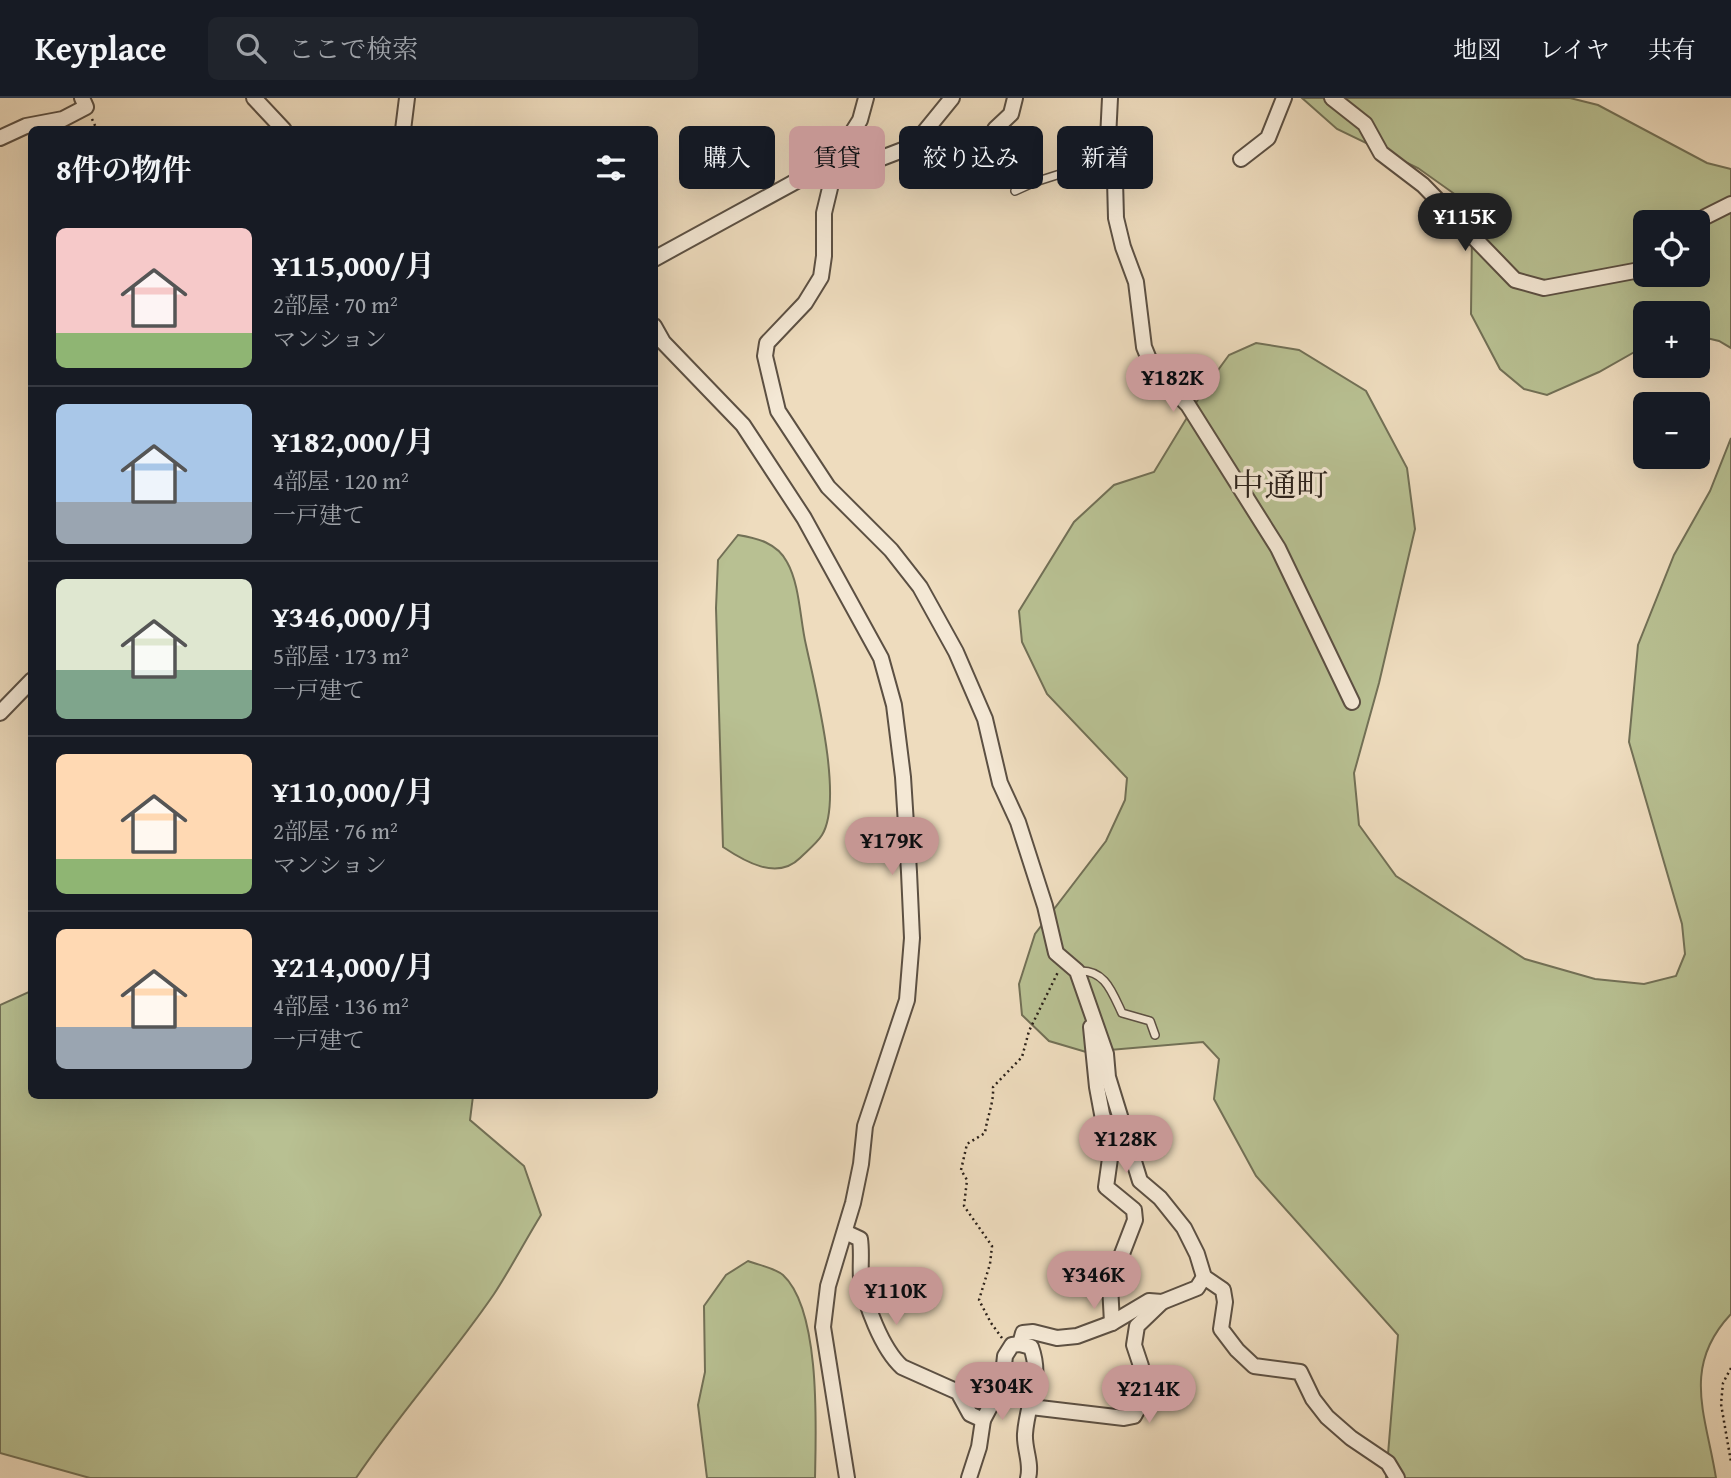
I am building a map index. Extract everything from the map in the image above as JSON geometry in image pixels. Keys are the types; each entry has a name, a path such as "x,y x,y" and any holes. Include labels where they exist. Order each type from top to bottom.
{"street":[{"path":"0,138 26,126 63,119 86,107 82,98"},
{"path":"254,98 280,126"},
{"path":"404,126 407,98"},
{"path":"856,126 866,98"},
{"path":"885,157 913,146 952,98"},
{"path":"998,126 1010,114 1016,98"},
{"path":"1109,126 1110,98"},
{"path":"1241,159 1268,138 1284,98"},
{"path":"1332,98 1365,124 1381,153 1423,185 1515,280 1544,288 1633,271"},
{"path":"658,257 789,186"},
{"path":"830,189 824,213 821,278 805,303 768,343 765,356 778,411 828,487 891,550 920,587 956,652 985,719 1000,783 1018,822 1045,905 1056,953 1077,971 1106,1054 1108,1077 1140,1181 1160,1198 1184,1228 1197,1254 1204,1277 1223,1290 1225,1302 1221,1329 1254,1366 1300,1372 1313,1399 1328,1416 1351,1438 1388,1463 1397,1478"},
{"path":"1115,189 1116,218 1136,282 1144,347 1153,369 1188,405 1278,548 1352,702"},
{"path":"1710,214 1731,204"},
{"path":"658,333 663,342 743,425 804,518 881,658 894,705 903,777 911,925 907,1000 865,1126 861,1164 845,1232 828,1286 823,1327 847,1478"},
{"path":"0,713 28,684"},
{"path":"1092,1014 1090,1032 1097,1087 1112,1144 1106,1187 1134,1210 1135,1220 1110,1285 1112,1323"},
{"path":"845,1232 860,1240 865,1298 884,1343 896,1361 902,1367 958,1392 970,1414 983,1420"},
{"path":"1031,1407 1124,1418 1134,1416 1140,1405 1138,1386 1141,1366 1134,1346 1137,1326 1161,1302 1197,1288 1204,1277"},
{"path":"969,1478 979,1447 983,1420 1002,1384 1005,1356 1023,1333 1033,1332 1056,1338 1077,1336 1112,1323 1149,1301 1161,1302"},
{"path":"1015,1346 1031,1347 1037,1362 1025,1436 1028,1478"}],"lane":[{"path":"1015,191 1057,175"},
{"path":"1077,971 1090,970 1104,979 1122,1013 1150,1021 1155,1035"}],"path":[{"path":"1015,1346 990,1323 979,1300 990,1264 992,1247 964,1206 967,1180 961,1170 967,1144 985,1133 994,1098 993,1087 1022,1057 1029,1031 1063,959"},
{"path":"1731,1368 1723,1383 1721,1404 1731,1462"}],"green space":[{"path":"1302,98 1570,98 1598,105 1707,163 1731,169 1731,348 1710,339 1710,301 1633,301 1633,353 1599,372 1547,395 1524,389 1500,369 1471,314 1472,232 1463,200 1418,168 1337,129"},
{"path":"1256,343 1299,350 1366,391 1407,468 1415,529 1379,683 1354,773 1359,825 1396,876 1525,959 1595,979 1644,984 1676,976 1685,954 1682,924 1629,742 1638,645 1674,555 1710,491 1731,438 1731,1314 1706,1353 1701,1392 1716,1478 1386,1478 1398,1335 1256,1176 1214,1099 1219,1059 1203,1042 1086,1052 1049,1041 1022,1015 1019,984 1035,934 1106,841 1125,800 1127,778 1047,694 1022,642 1019,611 1074,522 1114,485 1154,472 1205,388 1229,355"},
{"path":"738,535 759,540 778,550 791,571 826,742 830,796 828,818 822,835 800,858 781,868 751,863 723,847 716,608 718,560"},
{"path":"28,992 28,1099 473,1099 470,1120 524,1166 541,1215 494,1294 356,1478 90,1478 0,1453 0,1005"},
{"path":"748,1261 783,1275 795,1292 804,1315 814,1371 815,1478 707,1478 698,1405 705,1372 704,1306 726,1275"}],"district":[{"name":"中通町","path":"1280,485"}]}
